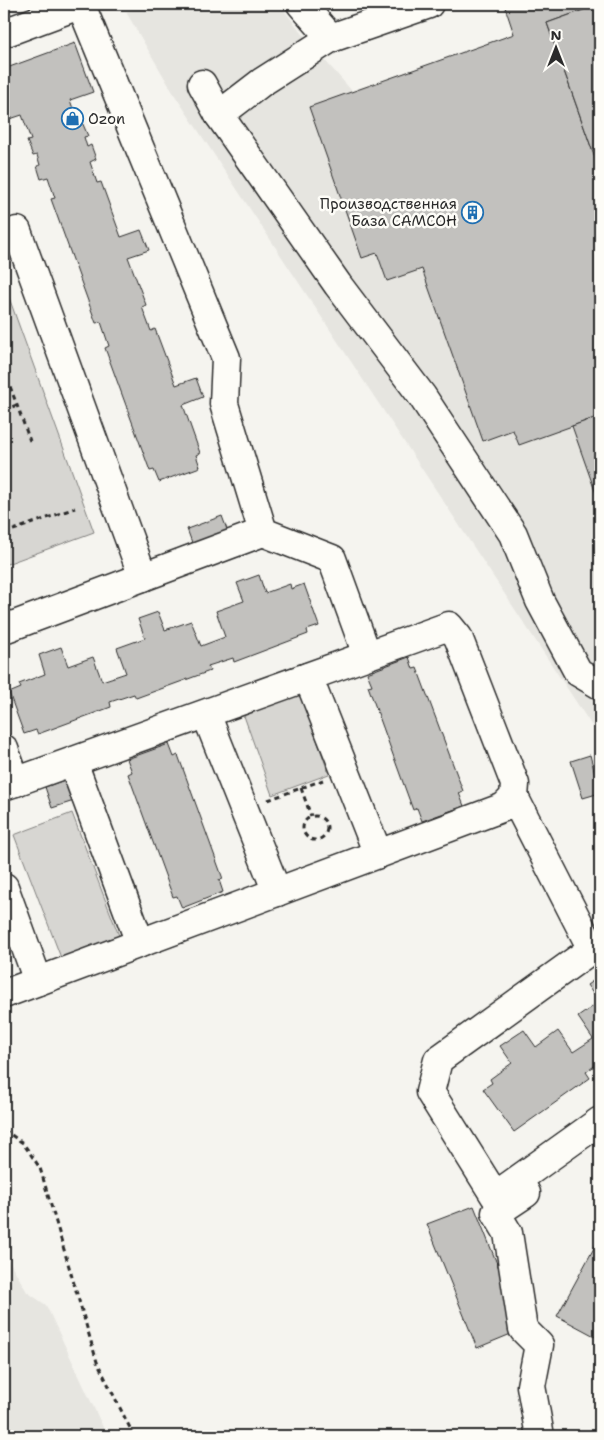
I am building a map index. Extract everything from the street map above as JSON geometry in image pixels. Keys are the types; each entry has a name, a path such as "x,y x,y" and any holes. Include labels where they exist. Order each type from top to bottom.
{"lane":[{"path":"4,33 82,4 226,358 224,404 263,532"},
{"path":"302,4 331,38"},
{"path":"219,115 262,82 331,38 429,4"},
{"path":"202,84 219,115 338,286 422,396 514,534 540,601 578,672 600,684"},
{"path":"17,231 143,577"},
{"path":"4,629 263,532 332,559 367,656"},
{"path":"4,749 10,784 449,626 458,637 515,784 514,797 596,946 438,1060 430,1092 495,1196 600,1121"},
{"path":"308,677 378,854"},
{"path":"206,714 277,892"},
{"path":"73,762 140,943"},
{"path":"4,994 504,807 514,797"},
{"path":"4,887 38,981"},
{"path":"540,1436 531,1386 539,1345 523,1329 508,1233 496,1213 600,1145"}],"path":[{"path":"7,378 30,441"},
{"path":"4,410 17,405"},
{"path":"4,520 6,533 75,508"},
{"path":"244,809 346,772"},
{"path":"301,788 311,816"},
{"path":"311,816 319,816 326,821 328,828 326,836 319,840 312,840 305,836 302,829 305,821 311,816"},
{"path":"4,1130 23,1143 40,1168 97,1362 134,1436"}],"shaded area":[{"path":"146,4 279,4 352,91 514,34 504,4 600,4 600,738 174,94 126,12"},
{"path":"4,284 94,532 4,565"},
{"path":"300,692 329,774 272,795 243,713"},
{"path":"72,813 121,941 63,963 14,835"},
{"path":"4,1252 27,1292 46,1305 107,1436 4,1436"}],"building":[{"name":"Производственная База САМСОН","path":"504,4 600,4 547,23 600,172 600,416 519,445 513,430 483,441 422,269 387,281 377,253 362,258 309,107 514,34"},
{"path":"600,4 600,172 547,23"},
{"path":"75,43 93,92 70,100 78,123 82,122 88,136 84,137 87,147 91,145 96,159 90,162 97,183 101,182 121,237 141,230 149,250 128,257 146,305 142,307 151,331 155,329 176,385 196,378 203,397 183,405 200,453 196,455 200,467 159,482 154,470 150,471 105,348 109,346 101,322 96,323 51,199 55,198 48,177 41,179 37,166 40,165 37,155 33,156 27,141 31,140 22,115 4,121 4,69"},
{"path":"600,416 600,505 572,426"},
{"path":"222,516 229,535 194,548 187,529"},
{"path":"259,575 265,593 290,584 291,589 304,584 319,626 307,630 308,634 234,662 233,658 208,666 210,671 136,698 134,694 110,702 111,707 38,734 36,730 24,734 9,693 21,688 19,684 45,674 39,655 61,647 68,666 93,657 102,681 126,673 117,648 145,638 138,619 158,612 165,630 191,621 201,646 225,637 216,611 244,601 237,583"},
{"path":"409,657 413,669 417,668 463,791 459,793 464,806 422,821 417,808 413,810 368,686 372,685 367,673"},
{"path":"169,744 174,757 178,755 223,879 219,880 223,892 182,908 177,896 173,897 128,774 132,772 127,759"},
{"path":"590,755 600,793 583,798 571,761"},
{"path":"70,778 77,800 52,808 45,787"},
{"path":"600,976 600,1062 586,1072 590,1078 514,1132 483,1089 492,1083 490,1079 512,1063 500,1046 524,1030 536,1047 558,1031 573,1052 593,1039 578,1017 599,1002 587,985"},
{"path":"474,1206 523,1329 477,1348 427,1224"},
{"path":"600,1237 600,1339 557,1316"}],"place":[{"name":"Ozon","path":"72,119"},
{"name":"Производственная База САМСОН","path":"473,213"}]}
